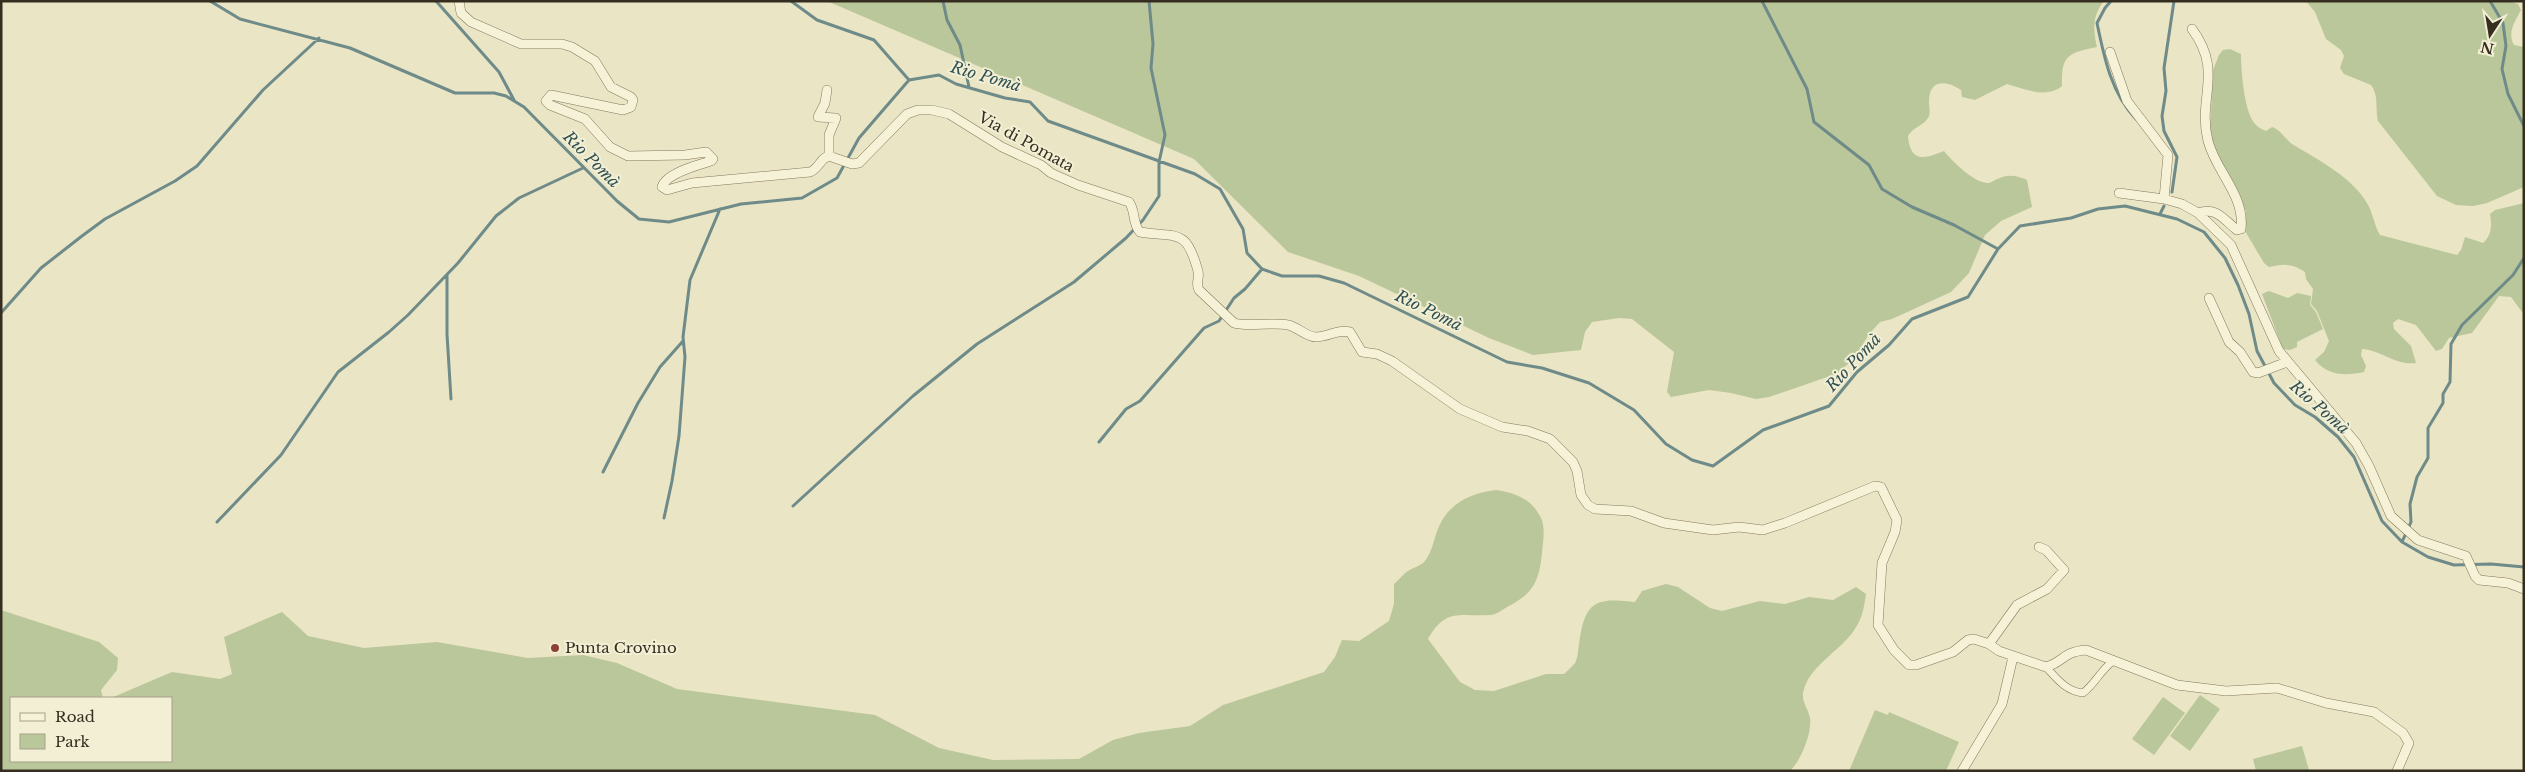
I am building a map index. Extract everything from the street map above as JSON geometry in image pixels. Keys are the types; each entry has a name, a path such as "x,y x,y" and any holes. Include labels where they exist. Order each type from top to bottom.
{"street":[{"path":"458,1 465,17 478,26 521,44 568,45 596,61 611,87 631,97 633,103 631,107 623,110 551,95 546,98 546,101 550,105 585,119 610,147 628,156 685,155 706,152 710,154 711,161 680,171 665,181 662,187 667,190 692,183 810,172 823,159 833,157 830,135 836,118 818,117 825,103 826,90"},
{"path":"2192,29 2201,41 2208,65 2207,139 2213,158 2239,203 2242,219 2241,229 2237,230 2214,211 2208,210 2198,213"},
{"path":"2110,52 2127,101 2167,152 2169,163 2164,199"},
{"name":"Via di Pomata","path":"833,157 852,164 863,161 907,114 924,109 949,114 1002,147 1041,165 1051,173 1078,186 1129,202 1133,209 1137,230 1140,232 1169,233 1182,239 1191,250 1198,270 1197,287 1215,308 1230,321 1239,325 1285,325 1295,327 1308,335 1317,337 1337,330 1350,332 1362,352 1377,354 1392,361 1460,409 1502,427 1536,433 1556,443 1573,462 1577,471 1581,495 1588,505 1595,510 1631,511 1664,523 1703,529 1728,530 1745,527 1763,530 1773,528 1879,486 1886,493 1897,520 1895,532 1882,563 1879,630 1900,657 1912,666 1953,652 1971,640 1989,644 2013,657 2046,667"},
{"path":"2118,193 2164,199 2182,204 2198,213 2236,252 2268,328 2288,362 2356,443 2369,466 2388,513 2408,532 2437,548 2466,556 2473,573 2482,581 2502,582 2524,589"},
{"path":"2210,298 2232,345 2240,352 2251,370 2258,373 2288,362"},
{"path":"1989,644 2017,605 2046,589 2064,570 2046,550 2039,547"},
{"path":"2113,662 2102,669 2090,688 2083,693 2073,692 2058,681 2046,667 2057,663 2063,656 2072,651 2086,650 2113,662 2177,684 2226,691 2277,688 2314,700 2377,714 2403,734 2409,743 2397,771"},
{"path":"1962,771 2004,702 2013,657"}],"green space":[{"path":"827,1 2104,1 2097,12 2094,23 2097,47 2079,51 2068,57 2063,68 2062,86 2049,92 2035,92 2007,84 1975,100 1962,97 1961,90 1950,84 1935,85 1930,94 1928,118 1908,136 1909,145 1915,155 1925,157 1944,151 1964,171 1977,180 1989,183 2010,176 2027,180 2032,207 2001,221 1985,235 1969,273 1951,292 1892,319 1880,322 1869,334 1854,359 1836,374 1769,397 1756,399 1709,390 1671,397 1667,392 1674,352 1632,319 1619,318 1592,322 1585,332 1581,350 1533,355 1489,338 1359,276 1288,252 1194,159"},
{"path":"2306,1 2508,1 2518,4 2521,10 2516,18 2511,36 2514,45 2524,47 2524,187 2487,203 2473,206 2456,205 2437,196 2378,121 2376,98 2371,85 2344,74 2340,68 2344,56 2341,50 2326,39 2315,12"},
{"path":"2230,49 2241,54 2246,102 2256,125 2266,131 2272,127 2275,128 2292,144 2343,177 2360,193 2367,203 2380,235 2457,255 2461,250 2465,237 2483,243 2486,240 2491,230 2490,214 2495,210 2524,203 2524,310 2522,312 2511,297 2499,296 2472,333 2449,338 2442,349 2436,351 2416,325 2398,319 2393,323 2394,329 2411,346 2416,363 2402,362 2362,349 2361,355 2366,366 2364,372 2337,374 2320,365 2315,360 2324,352 2329,341 2317,311 2311,304 2313,289 2306,279 2305,272 2292,266 2269,267 2264,263 2245,231 2246,211 2217,156 2210,133 2213,70 2223,50"},
{"path":"2269,291 2288,298 2297,293 2311,296 2310,305 2316,312 2323,329 2297,342 2297,347 2290,350 2283,349 2262,294"},
{"path":"1496,490 1509,493 1527,501 1540,516 1544,534 1539,572 1529,592 1516,602 1494,614 1462,615 1448,618 1441,622 1428,639 1460,682 1475,690 1494,691 1546,674 1564,674 1576,661 1581,630 1589,611 1594,605 1610,601 1635,602 1642,591 1666,584 1678,587 1710,608 1722,611 1760,601 1785,604 1809,597 1833,600 1856,587 1866,594 1862,615 1856,627 1844,643 1814,672 1804,689 1804,701 1810,718 1809,731 1802,754 1790,771 1,771 1,610 99,642 118,658 117,670 101,690 103,697 10,697 10,762 172,762 172,697 113,697 172,672 220,679 232,674 224,637 282,612 308,636 364,648 437,642 528,658 583,655 617,663 677,689 875,715 939,748 993,760 1079,759 1113,740 1139,733 1190,726 1223,705 1324,672 1335,657 1342,640 1359,641 1389,621 1394,604 1394,584 1406,572 1422,564 1428,557 1442,520 1448,512 1461,501 1487,491"},
{"path":"2200,695 2220,709 2190,751 2170,736"},
{"path":"2163,697 2185,713 2154,755 2132,739"},
{"path":"1875,710 1888,715 1889,712 1959,742 1946,771 1849,771"},
{"path":"2302,746 2309,770 2256,771 2253,759"}],"waterway":[{"name":"Rio Pomà","path":"210,1 240,19 350,48 455,93 494,93 506,96 524,107 617,201 639,219 669,222 741,204 802,198 837,178 859,138 909,80 939,75 956,84 1005,98 1030,102 1048,121 1195,174 1220,189 1243,229 1247,253 1262,269 1282,276 1319,276 1344,283 1507,362 1542,368 1589,383 1634,410 1666,444 1692,460 1713,466 1763,430 1829,406 1857,372 1889,345 1912,319 1968,297 1998,249 2020,226 2071,218 2098,209 2125,206 2177,219 2204,232 2225,258 2238,285 2249,314 2257,351 2274,383 2295,405 2315,417 2338,437 2354,457 2382,521 2402,542 2428,557 2454,565 2491,564 2524,567"},
{"path":"436,1 499,72 514,100"},
{"path":"791,1 817,20 874,40 909,80"},
{"path":"943,1 947,20 960,45 969,87"},
{"path":"793,506 913,396 977,344 1074,282 1126,238 1143,220 1159,196 1159,162 1165,135 1151,68 1153,44 1149,1"},
{"path":"1762,1 1807,89 1814,122 1869,165 1882,189 1912,207 1954,225 1998,249"},
{"path":"2111,1 2097,23 2110,74 2120,98 2136,119"},
{"path":"2172,192 2177,157 2164,131 2162,116 2166,91 2164,68 2174,1"},
{"path":"2490,1 2503,23 2506,46 2502,69 2508,94 2524,126"},
{"path":"1,313 41,268 82,236 105,219 175,181 197,166 263,90 319,38"},
{"path":"217,522 281,455 338,372 408,315 458,263 496,216 519,198 583,168"},
{"path":"2160,214 2164,206"},
{"path":"664,518 679,436 685,357 683,337 690,280 720,209"},
{"path":"2402,542 2411,522 2410,504 2417,477 2428,458 2428,428 2443,403 2443,394 2450,382 2451,344 2462,325 2513,275 2524,258"},
{"path":"1099,442 1126,409 1140,401 1204,328 1219,321 1234,298 1245,289 1262,269"},
{"path":"447,275 447,334 451,399"},
{"path":"603,472 638,403 660,367 683,341"}],"place":[{"name":"Punta Crovino","path":"555,648"}]}
